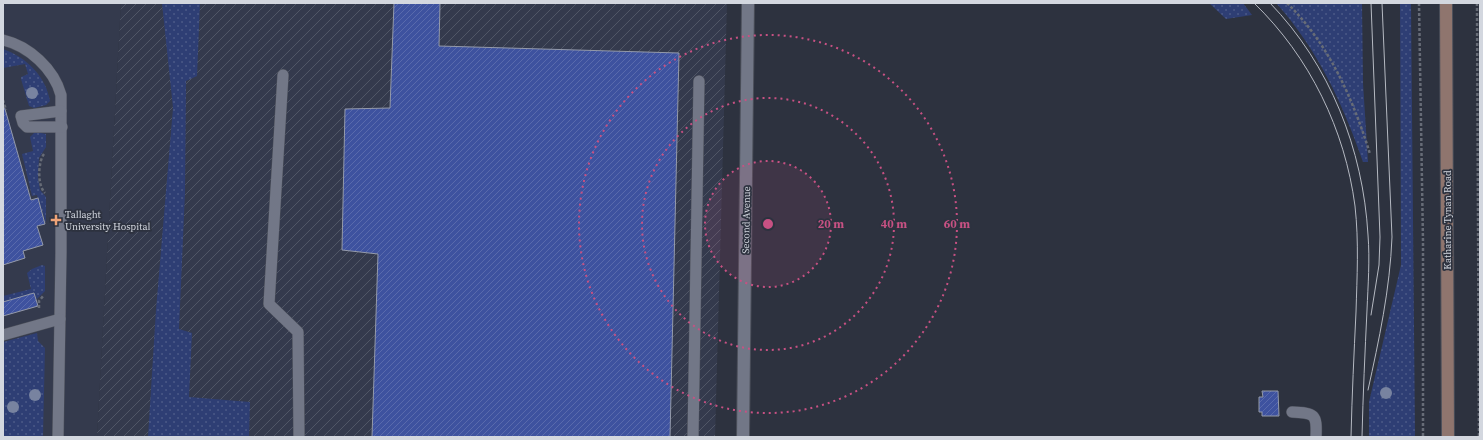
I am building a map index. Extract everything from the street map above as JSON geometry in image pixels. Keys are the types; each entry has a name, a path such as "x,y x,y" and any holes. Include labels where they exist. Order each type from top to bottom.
{"main road":[{"name":"Katharine Tynan Road","path":"1446,3 1448,437"}],"street":[{"name":"Second Avenue","path":"743,437 748,3"}],"lane":[{"path":"3,40 26,50 43,64 58,86 62,111 58,437"},
{"path":"283,75 269,304 298,332 299,437"},
{"path":"693,437 699,81"},
{"path":"62,111 21,116 23,123 27,127 62,127"},
{"path":"3,335 60,320"},
{"path":"1292,412 1308,412 1316,418 1316,437"}],"path":[{"path":"1288,3 1310,28 1338,74 1351,98 1370,154"},
{"path":"1419,3 1423,242 1423,437"},
{"path":"1478,3 1479,437"}],"shaded area":[{"name":"Tallaght University Hospital","path":"3,3 121,3 97,437 3,437"},
{"path":"121,3 727,3 715,437 97,437"},
{"path":"162,3 200,3 197,76 186,81 185,193 179,329 192,333 189,397 250,402 249,437 148,437 156,310 173,108"},
{"path":"1209,3 1243,3 1252,15 1226,19"},
{"path":"1276,3 1362,3 1363,83 1368,162 1363,162 1337,98 1316,58 1291,21"},
{"path":"1400,3 1411,3 1415,437 1369,437 1369,402 1401,265"},
{"path":"3,49 27,62 34,69 44,83 48,92 50,101 46,105 34,108 29,106 21,79 21,77 28,74 25,64 3,68"},
{"path":"35,132 46,134 46,147 39,158 38,177 40,190 46,197 46,223 37,195 32,196 22,154 33,151 30,137"},
{"path":"42,265 45,266 45,291 37,299 34,293 3,302 3,296 31,289 27,273"},
{"path":"37,333 38,341 45,348 43,437 3,437 3,342"}],"building":[{"path":"394,3 440,3 439,46 679,53 670,437 372,437 378,254 342,250 345,109 390,108"},
{"path":"3,102 31,200 38,198 45,224 37,226 43,245 23,251 25,258 3,265"},
{"path":"34,293 38,306 3,316 3,302"},
{"path":"1262,391 1278,391 1279,416 1262,416 1262,412 1259,412 1259,397 1263,397"}],"tram line":[{"path":"1254,3 1274,24 1292,47 1322,96 1343,150 1350,178 1355,206 1357,246 1351,437"},
{"path":"1270,3 1291,27 1310,53 1326,81 1340,110 1351,140 1359,171 1365,203 1369,254 1362,437"},
{"path":"1371,3 1380,237 1379,265 1371,315"},
{"path":"1368,390 1380,333 1389,276 1392,237 1382,3"}],"place":[{"name":"Tallaght University Hospital","path":"56,220"}]}
